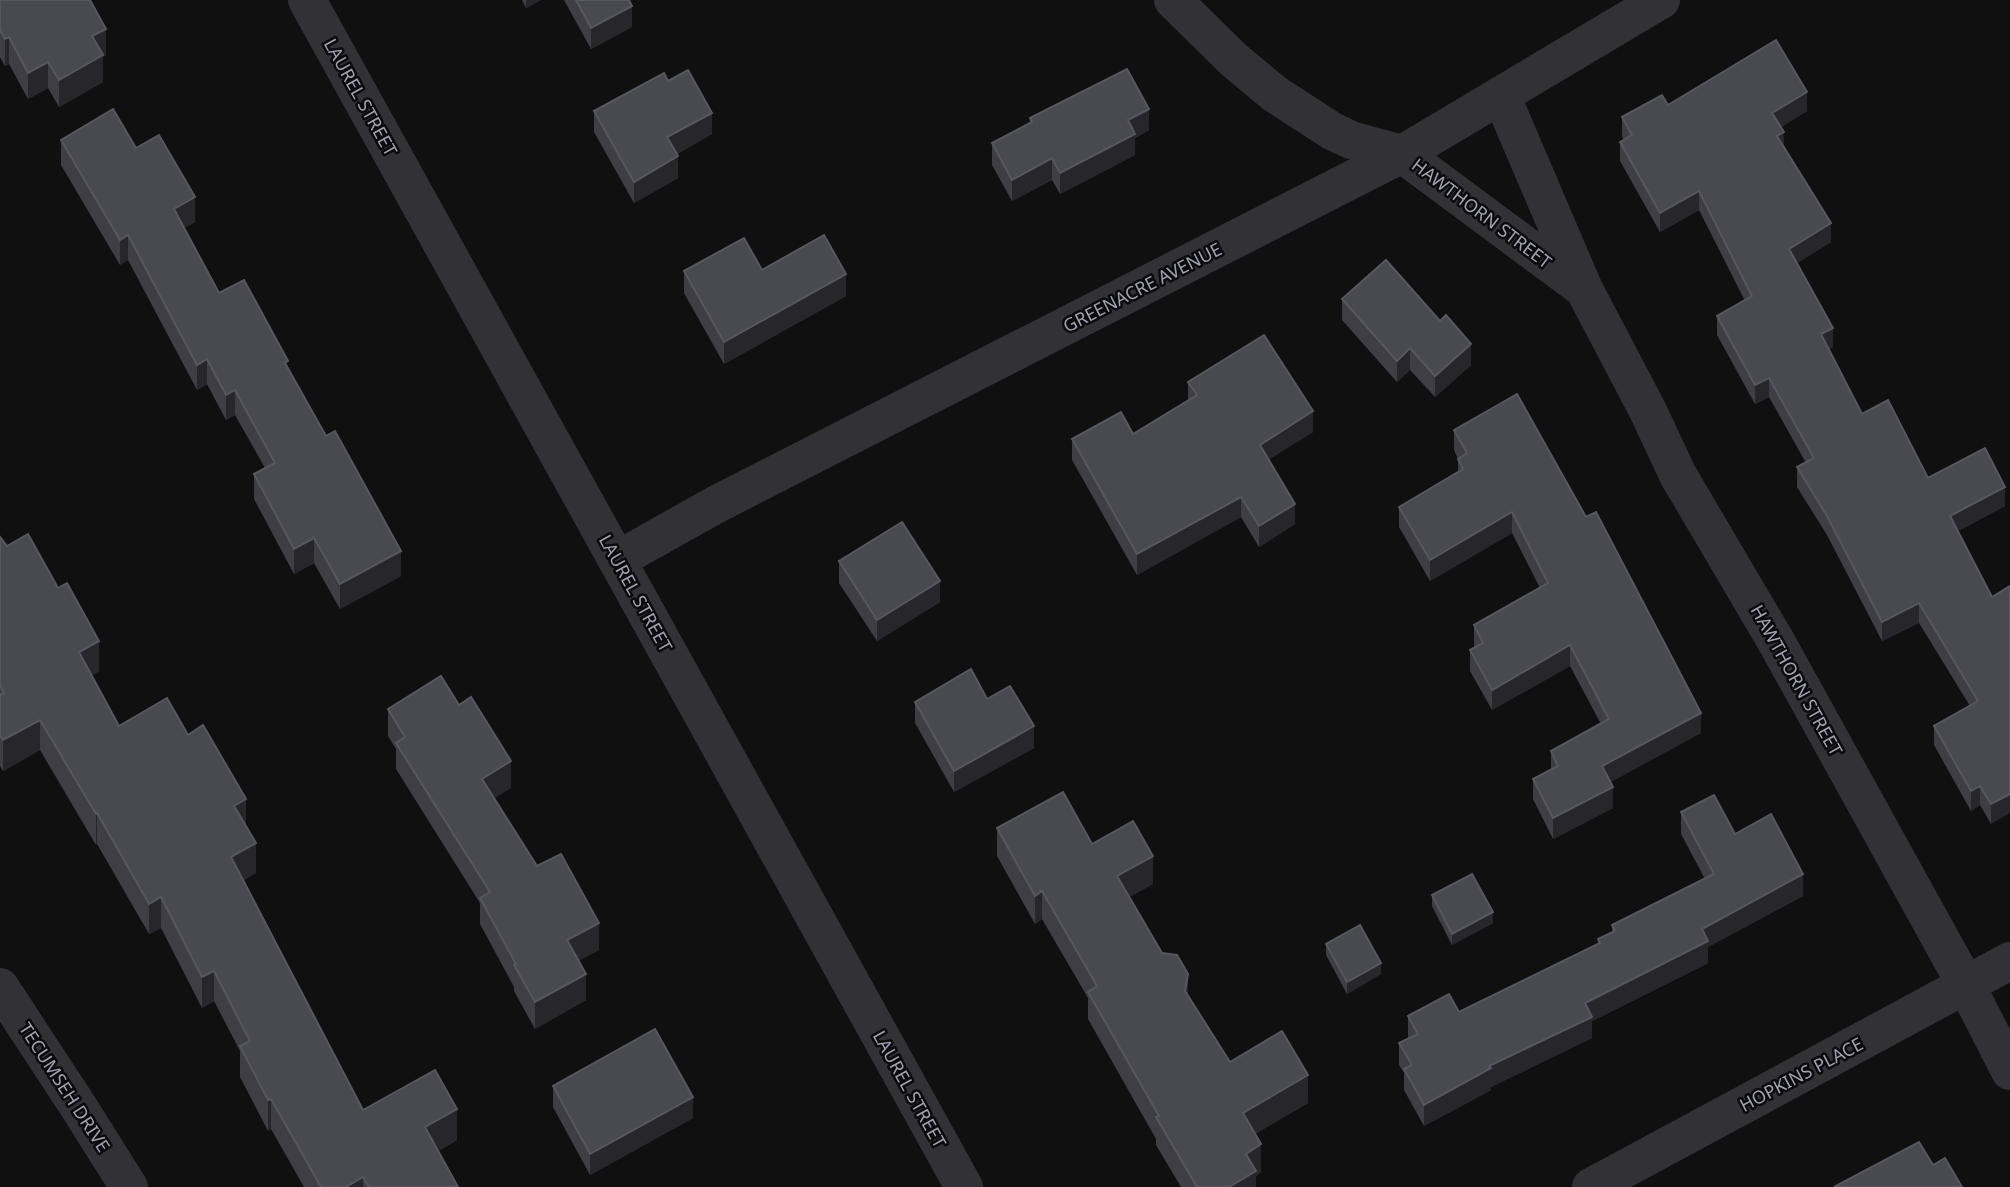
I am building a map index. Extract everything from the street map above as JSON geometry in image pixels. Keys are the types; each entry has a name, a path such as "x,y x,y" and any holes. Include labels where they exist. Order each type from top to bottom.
{"street":[{"name":"LAUREL STREET","path":"307,0 964,1187"},
{"name":"HAWTHORN STREET","path":"1173,0 1234,60 1275,94 1332,131 1351,140 1402,154 1584,289"},
{"name":"GREENACRE AVENUE","path":"617,560 730,497 1402,154 1661,0"},
{"name":"HAWTHORN STREET","path":"1502,95 1584,289 1678,475 1777,643 1966,985 2010,1071"},
{"name":"HOPKINS PLACE","path":"1591,1187 2010,961"},
{"name":"TECUMSEH DRIVE","path":"0,988 129,1187"}],"building":[{"path":"0,0 90,0 106,29 92,36 103,55 59,80 48,62 28,73 9,37 5,39 0,30"},
{"path":"576,0 629,0 632,6 591,28"},
{"path":"1776,40 1807,92 1772,113 1784,132 1777,136 1831,223 1789,249 1833,328 1821,334 1862,414 1888,400 1928,478 1985,448 2005,487 1950,516 1992,597 2010,586 2010,794 1991,804 1980,786 1971,791 1934,726 1978,701 1919,603 1882,622 1827,516 1797,467 1814,458 1769,378 1755,385 1717,316 1752,296 1699,191 1660,213 1620,142 1632,135 1622,117 1662,95 1668,105"},
{"path":"1127,69 1149,109 1128,120 1135,134 1060,173 1052,158 1012,180 992,143 1032,122 1030,118"},
{"path":"688,70 712,113 667,137 678,156 634,182 594,111 664,73 668,81"},
{"path":"113,109 136,148 159,135 195,197 174,209 219,293 244,280 288,361 285,363 326,436 335,431 401,551 340,584 314,538 294,549 254,474 275,463 235,390 226,395 207,359 197,365 128,235 120,240 61,140"},
{"path":"824,235 846,274 724,342 684,271 744,238 762,270"},
{"path":"1386,260 1440,321 1446,315 1471,344 1435,376 1410,348 1397,361 1342,299"},
{"path":"1264,335 1313,411 1260,445 1295,504 1259,526 1241,497 1137,554 1072,439 1121,412 1133,434 1197,395 1188,382"},
{"path":"1517,394 1586,517 1596,512 1701,713 1602,766 1613,787 1553,818 1533,779 1558,766 1551,751 1609,719 1570,645 1492,690 1470,650 1483,643 1474,625 1548,583 1512,512 1430,560 1399,507 1463,469 1458,459 1467,453 1454,430"},
{"path":"902,522 940,581 877,620 839,561"},
{"path":"28,534 58,588 67,583 99,641 79,652 119,726 167,698 188,735 203,725 246,799 234,806 256,843 231,857 363,1110 435,1070 457,1109 425,1127 458,1187 369,1187 363,1177 346,1187 321,1187 271,1099 268,1100 240,1046 250,1041 214,971 202,977 161,897 149,904 40,720 3,740 0,735 0,695 4,693 0,686 0,537 7,546"},
{"path":"971,669 987,699 1010,686 1034,726 954,771 915,702"},
{"path":"441,676 459,705 471,697 511,761 482,779 537,866 561,854 599,923 567,940 586,974 535,1002 480,898 490,892 396,743 405,737 388,709"},
{"path":"1063,792 1092,844 1133,821 1153,856 1117,876 1162,953 1177,955 1188,974 1185,991 1230,1062 1282,1031 1308,1075 1243,1113 1261,1144 1246,1154 1256,1171 1229,1187 1197,1187 1088,992 1097,986 1042,891 1035,896 997,828"},
{"path":"1714,795 1735,834 1771,814 1803,874 1702,929 1708,941 1585,1003 1592,1017 1489,1066 1491,1068 1424,1105 1404,1069 1412,1065 1399,1043 1418,1034 1408,1016 1449,994 1459,1012 1600,943 1598,939 1615,931 1612,925 1714,874 1681,812"},
{"path":"1472,874 1493,912 1452,934 1432,895"},
{"path":"1360,925 1381,963 1347,982 1326,944"},
{"path":"655,1029 693,1097 590,1154 553,1086"},
{"path":"1919,1142 1933,1165 1945,1158 1962,1187 1834,1187"}]}
